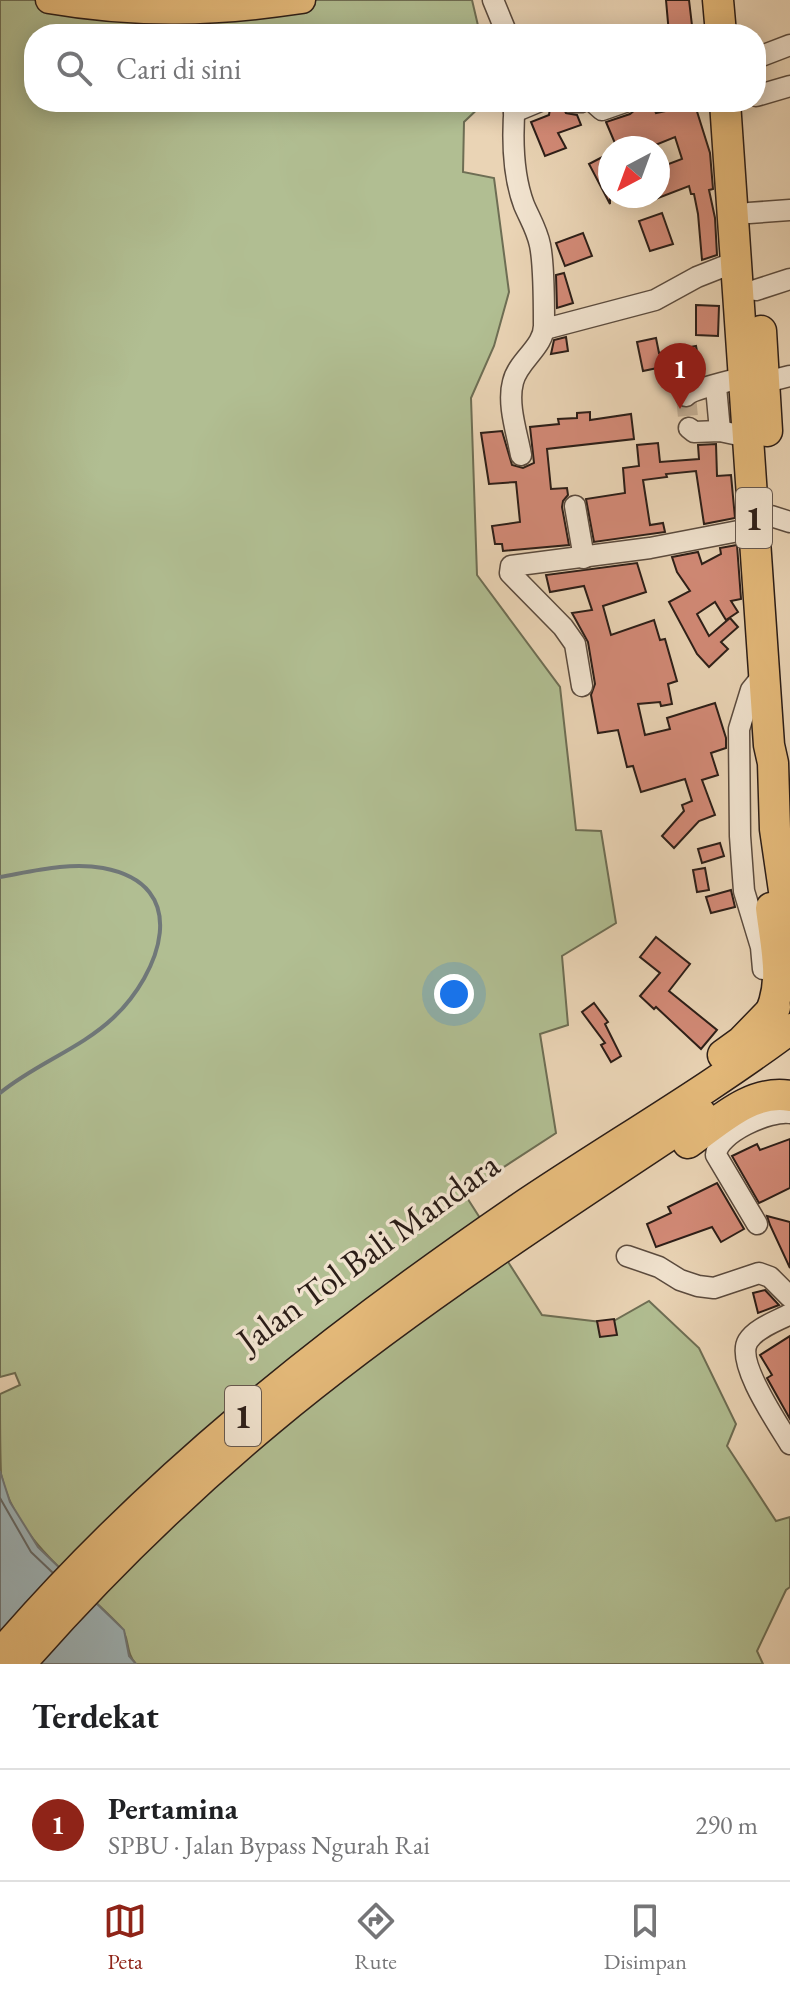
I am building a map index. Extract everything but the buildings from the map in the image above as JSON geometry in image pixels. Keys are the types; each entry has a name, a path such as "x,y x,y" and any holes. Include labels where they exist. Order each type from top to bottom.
{"highway":[{"name":"1","path":"726,112 735,262 775,522 766,804 775,829 790,932"},
{"name":"1","path":"742,112 756,290 754,380 734,434 775,522 764,674"},
{"name":"Jalan Tol Bali Mandara","path":"764,674 769,745 764,763 766,804 761,831 780,976 782,1018"},
{"name":"Jalan Tol Bali Mandara","path":"739,1076 757,1039 782,1018"},
{"name":"Jalan Tol Bali Mandara","path":"20,1664 116,1562 271,1419 524,1219 711,1064 782,1018"},
{"name":"Jalan Tol Bali Mandara","path":"0,1655 163,1486 258,1402 336,1340 739,1076 790,1053"},
{"name":"Jalan Tol Bali Mandara","path":"739,1076 790,1083"},
{"name":"Jalan Tol Bali Mandara","path":"0,1628 79,1543 161,1464 247,1388 324,1326 744,1104 770,1094 790,1096"},
{"name":"1","path":"524,1219 636,1144"},
{"name":"Jalan Tol Bali Mandara","path":"45,1664 140,1566 283,1434 362,1371 524,1219"}],"main road":[{"path":"49,0 89,7 159,12 240,10 302,0"}],"street":[{"path":"493,0 503,24"},
{"path":"766,54 790,45"},
{"path":"766,93 790,86"},
{"path":"514,112 512,144 524,204 534,223 541,248 545,329 513,381 511,396 521,455"},
{"path":"749,213 790,210"},
{"path":"545,329 655,300 697,277 735,262"},
{"path":"756,290 790,279"},
{"path":"686,396 693,390 754,380"},
{"path":"689,428 694,432 734,434"},
{"path":"575,506 584,558"},
{"path":"582,686 575,644 509,569 515,564 584,558 775,522"},
{"path":"763,971 761,947 744,891 766,804 739,729 751,690 764,674"},
{"path":"757,1224 716,1155 716,1146 741,1128 777,1112 790,1113"},
{"path":"627,1256 698,1286 714,1288 759,1273 770,1277 790,1297"},
{"path":"790,1314 757,1332 748,1340 745,1354 753,1379 790,1444"}],"green space":[{"path":"0,0 472,0 478,24 24,24 24,112 474,112 464,122 463,172 494,178 509,292 494,346 471,398 477,575 560,687 576,830 601,831 616,923 562,956 568,1025 540,1034 556,1133 464,1193 542,1315 610,1323 649,1301 699,1348 736,1424 727,1446 776,1521 790,1517 790,1587 757,1651 763,1664 136,1664 120,1626 49,1558 19,1519 8,1498 1,1474 0,1394 20,1385 15,1373 0,1377"}],"water":[{"path":"0,1471 10,1502 38,1547 124,1630 129,1656 136,1664 0,1664"}],"waterway":[{"path":"0,877 52,868 103,868 131,878 150,892 159,911 160,933 144,978 130,1000 113,1018 86,1039 0,1093"}],"tunnel":[{"path":"686,396 689,428"}],"place":[{"name":"Pertamina","path":"680,409"}]}
